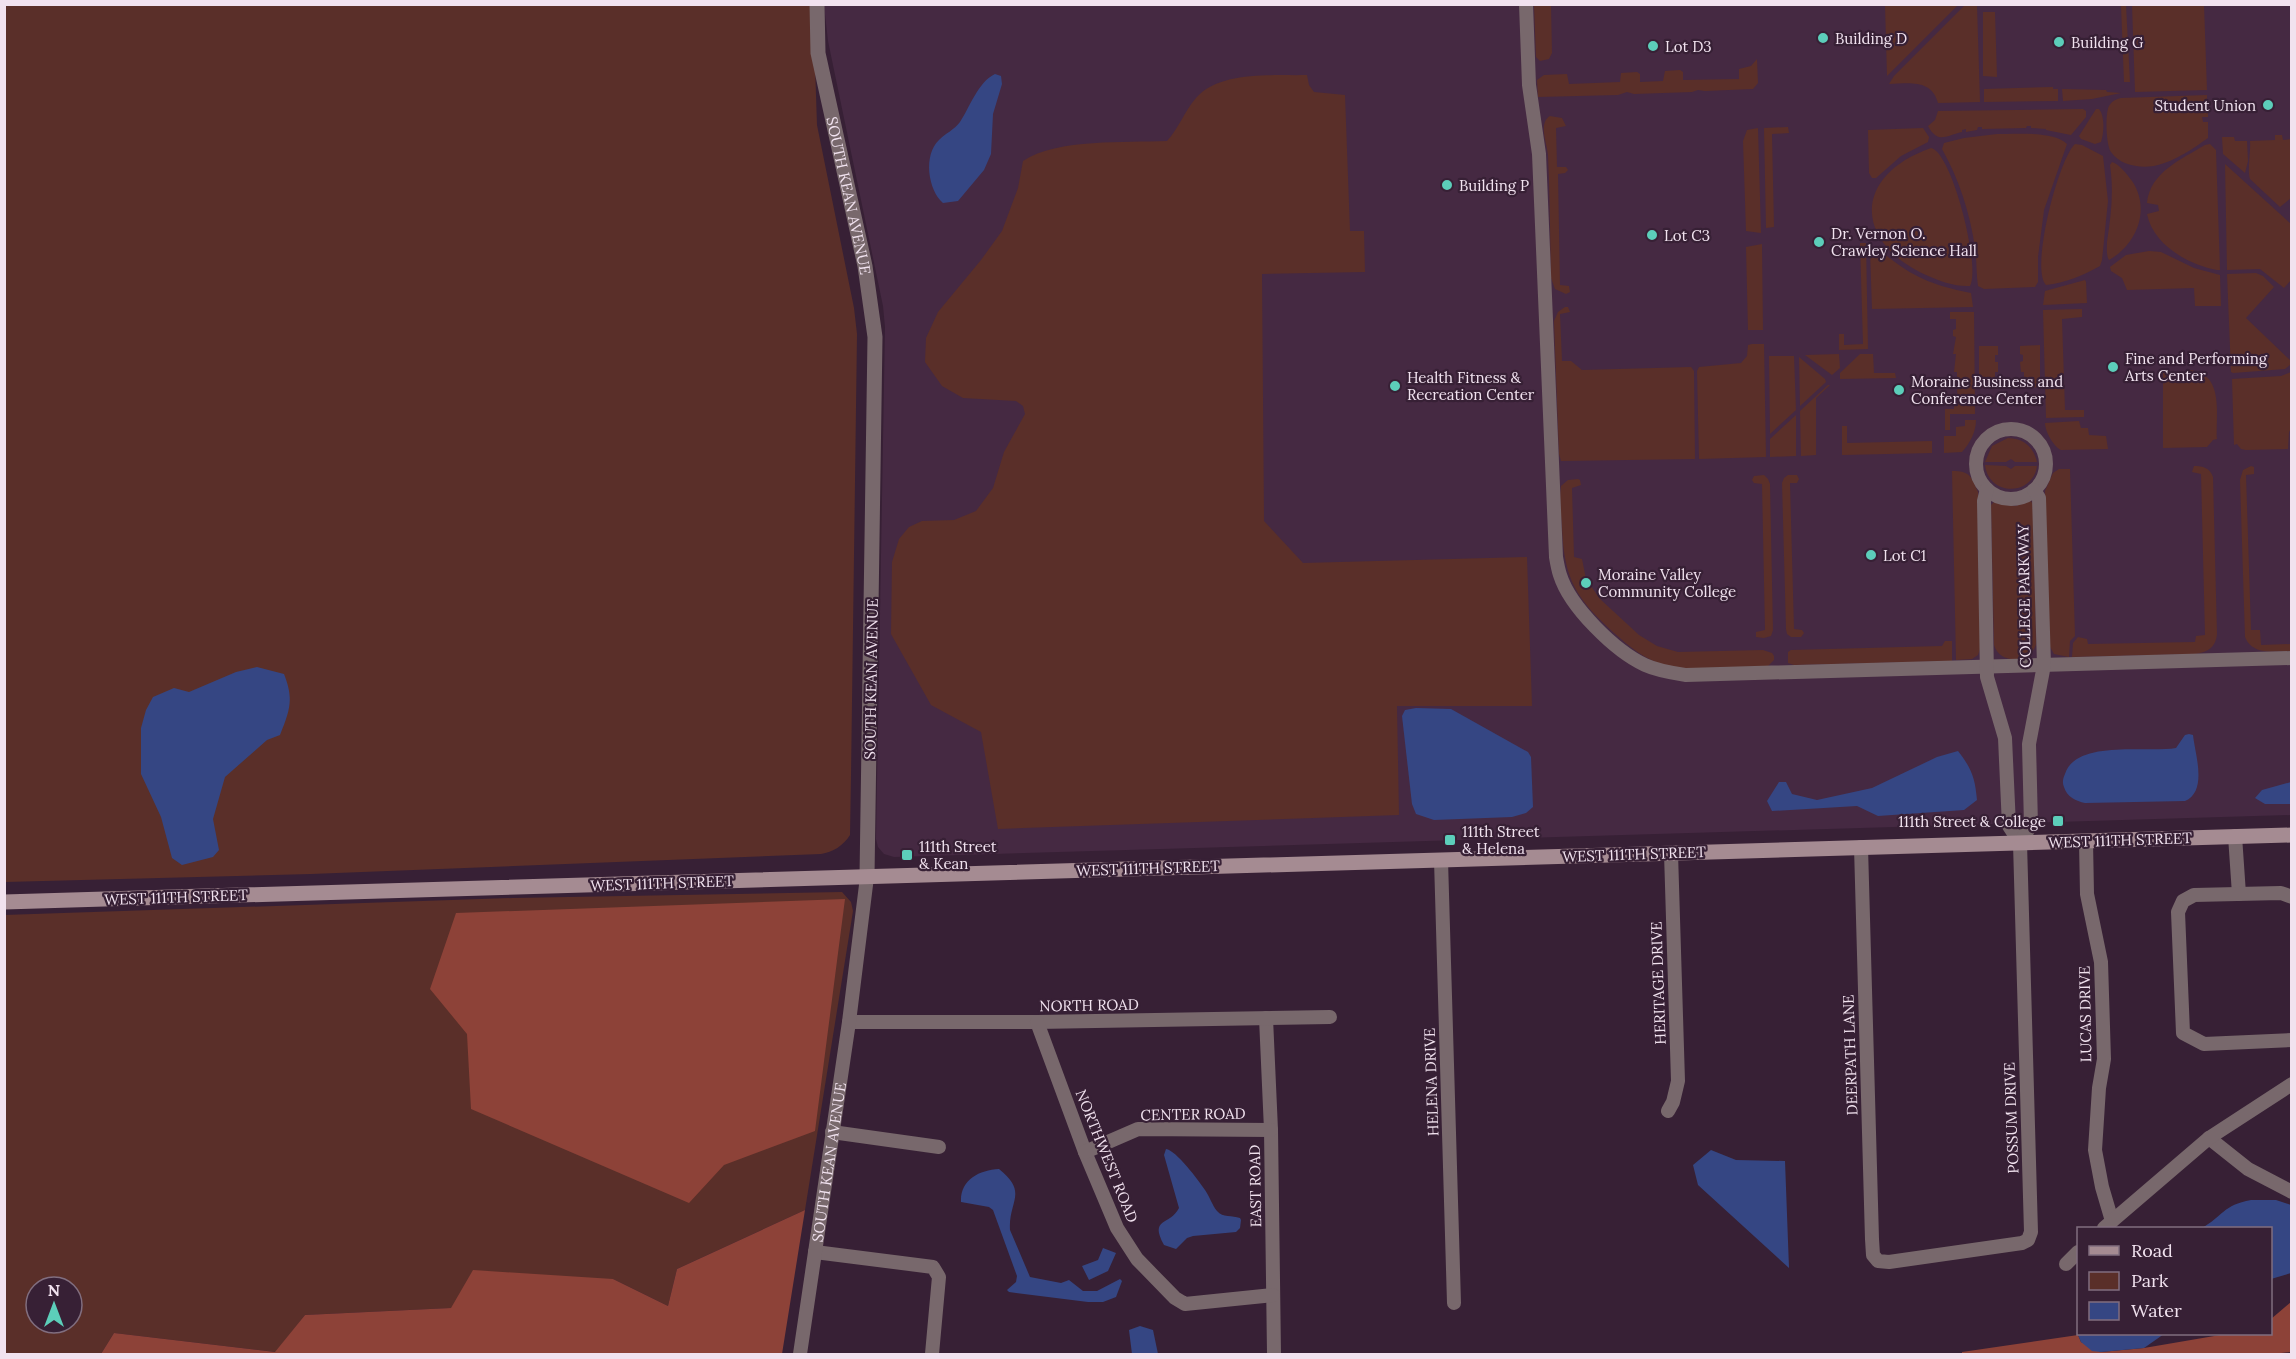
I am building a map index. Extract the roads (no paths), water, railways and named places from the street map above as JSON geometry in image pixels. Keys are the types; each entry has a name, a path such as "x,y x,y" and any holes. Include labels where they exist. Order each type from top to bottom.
{"main road":[{"name":"WEST 111TH STREET","path":"4,902 2292,835"}],"street":[{"name":"SOUTH KEAN AVENUE","path":"800,1354 849,1022 867,877 875,337 865,266 818,52 817,4"},
{"path":"1527,4 1529,86 1539,154 1553,463 1554,539 1560,576 1577,606 1625,653 1647,666 1686,675 2292,658"},
{"path":"2010,429 2022,431 2033,437 2041,446 2046,465 2040,482 2034,490 2026,495 2005,498 1987,489 1977,474 1976,465 1980,447 1988,438 2010,429"},
{"path":"1987,489 1984,501 1987,677 2005,738 2009,826 2020,843"},
{"name":"COLLEGE PARKWAY","path":"2020,843 2031,825 2029,744 2044,666 2039,498 2034,490"},
{"path":"2235,836 2239,894"},
{"name":"LUCAS DRIVE","path":"2086,841 2087,894 2101,962 2104,1059 2098,1088 2094,1150 2108,1225"},
{"name":"POSSUM DRIVE","path":"1878,1260 1899,1262 2012,1245 2028,1240 2031,1232 2020,843"},
{"name":"DEERPATH LANE","path":"1861,847 1872,1239 1874,1255 1878,1260"},
{"name":"HERITAGE DRIVE","path":"1668,1111 1677,1092 1678,1081 1671,853"},
{"name":"HELENA DRIVE","path":"1441,860 1454,1304"},
{"path":"2292,897 2281,893 2194,895 2187,897 2179,907 2183,1033 2204,1044 2292,1040"},
{"name":"NORTH ROAD","path":"849,1022 1037,1022 1330,1017"},
{"name":"EAST ROAD","path":"1266,1018 1271,1130 1274,1354"},
{"name":"NORTHWEST ROAD","path":"1037,1022 1085,1152 1117,1228 1137,1259 1175,1298 1185,1304 1273,1295"},
{"name":"LUCAS DRIVE","path":"2108,1225 2209,1138 2292,1084"},
{"name":"CENTER ROAD","path":"1085,1152 1138,1129 1271,1130"},
{"path":"832,1132 939,1147"},
{"path":"2209,1138 2248,1169 2292,1192"},
{"path":"815,1252 933,1267 939,1277 932,1354"},
{"path":"2066,1264 2077,1254"}],"water":[{"path":"995,74 1001,76 1002,84 993,114 991,154 984,170 958,201 943,203 934,190 929,172 934,146 960,122 975,95"},
{"path":"257,667 284,674 290,704 280,735 267,740 225,777 213,819 219,850 213,857 182,865 172,858 161,817 141,774 141,728 146,710 153,697 174,688 189,692 236,672"},
{"path":"1451,709 1528,752 1531,757 1533,807 1526,813 1512,817 1434,820 1416,814 1412,804 1402,716 1405,710"},
{"path":"2185,735 2193,735 2198,781 2192,796 2185,801 2085,803 2072,798 2065,790 2063,779 2065,774 2072,763 2083,756 2114,750 2176,748"},
{"path":"1958,751 1972,774 1977,800 1964,810 1878,816 1857,806 1772,811 1767,801 1779,782 1786,782 1792,794 1817,800 1872,788 1937,757"},
{"path":"2291,782 2291,804 2265,804 2255,798 2262,790"},
{"path":"1166,1149 1193,1173 1219,1213 1240,1218 1240,1228 1236,1232 1193,1236 1187,1238 1176,1249 1164,1245 1160,1236 1160,1226 1179,1208 1164,1155"},
{"path":"1711,1150 1736,1160 1785,1161 1789,1268 1698,1185 1693,1165"},
{"path":"999,1169 1008,1177 1015,1191 1010,1230 1030,1277 1061,1283 1069,1280 1083,1291 1097,1291 1120,1279 1122,1281 1116,1297 1103,1302 1088,1302 1007,1290 1016,1282 1017,1276 993,1210 989,1207 961,1202 967,1182 984,1171"},
{"path":"2276,1200 2291,1205 2291,1273 2272,1279 2272,1227 2204,1227 2229,1208 2242,1202"},
{"path":"1103,1248 1116,1253 1108,1271 1089,1280 1082,1266 1098,1260"},
{"path":"1140,1326 1153,1330 1158,1354 1132,1354 1129,1330"},
{"path":"2078,1335 2163,1335 2144,1348 2101,1352 2092,1351 2081,1342"}],"place":[{"name":"Building D","path":"1823,38"},
{"name":"Building G","path":"2059,42"},
{"name":"Lot D3","path":"1653,46"},
{"name":"Student Union","path":"2268,105"},
{"name":"Building P","path":"1447,185"},
{"name":"Lot C3","path":"1652,235"},
{"name":"Dr. Vernon O. Crawley Science Hall","path":"1819,242"},
{"name":"Fine and Performing Arts Center","path":"2113,367"},
{"name":"Health Fitness & Recreation Center","path":"1395,386"},
{"name":"Moraine Business and Conference Center","path":"1899,390"},
{"name":"Lot C1","path":"1871,555"},
{"name":"Moraine Valley Community College","path":"1586,583"},
{"name":"111th Street & College","path":"2058,821"},
{"name":"111th Street & Helena","path":"1450,840"},
{"name":"111th Street & Kean","path":"907,855"}]}
